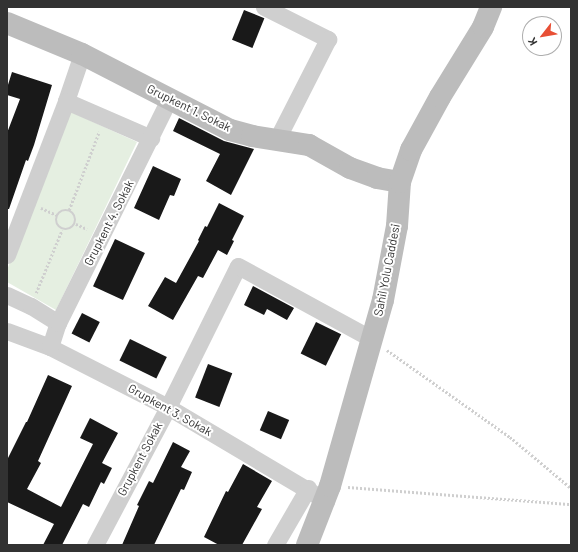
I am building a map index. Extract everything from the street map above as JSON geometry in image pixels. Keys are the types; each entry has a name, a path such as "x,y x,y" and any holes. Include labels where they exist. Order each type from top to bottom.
{"street":[{"path":"264,7 328,39 277,139"},
{"name":"Sahil Yolu Caddesi","path":"307,545 328,494 383,300 397,226 400,182 411,150 440,97 483,27 491,7"},
{"name":"Grupkent 1. Sokak","path":"7,23 82,54 230,130 252,136 309,145 350,168 377,178 400,182"},
{"path":"7,255 66,101 82,54"},
{"name":"Grupkent 4. Sokak","path":"50,347 58,323 169,99"},
{"path":"66,101 151,138"},
{"name":"Grupkent Sokak","path":"95,545 168,407 238,266 372,339"},
{"path":"7,295 31,306 58,323"},
{"name":"Grupkent 3. Sokak","path":"7,331 50,347 168,407 308,488 328,494"},
{"path":"275,545 308,488"}],"path":[{"path":"69,210 105,117"},
{"path":"63,210 69,210 76,217 76,224 72,229 62,230 56,222 57,214 63,210"},
{"path":"31,306 62,230"},
{"path":"372,339 510,437 571,488"},
{"path":"328,494 571,504"}],"green space":[{"path":"69,111 137,142 56,310 7,282 7,270"}],"building":[{"path":"244,10 264,18 252,48 232,40"},
{"path":"12,72 52,85 34,145 28,161 26,160 9,209 7,209 7,133 20,99 7,95 7,88"},
{"path":"179,118 224,141 254,149 231,195 206,181 220,154 173,131"},
{"path":"153,166 181,179 174,196 170,195 159,220 134,208"},
{"path":"219,203 244,216 232,240 234,241 227,255 218,250 203,278 198,276 173,320 148,306 165,277 176,283 199,241 198,240 205,226 207,227"},
{"path":"115,239 145,253 123,300 93,286"},
{"path":"253,286 294,308 287,320 267,309 264,315 244,305"},
{"path":"82,313 100,322 89,343 72,333"},
{"path":"316,322 341,334 326,366 301,353"},
{"path":"130,339 167,357 156,379 119,361"},
{"path":"208,364 232,373 219,407 195,398"},
{"path":"48,375 72,386 38,461 41,463 27,489 61,507 93,444 80,438 90,418 118,433 102,463 112,468 104,484 101,482 89,507 83,504 62,545 43,545 54,524 7,502 7,460 27,422"},
{"path":"268,411 289,420 281,439 260,430"},
{"path":"173,442 190,451 181,467 192,472 184,490 181,489 154,545 122,545 139,506 137,505 149,481 153,483"},
{"path":"243,464 272,481 257,507 262,509 242,545 219,545 204,537 226,491 228,492"}]}
